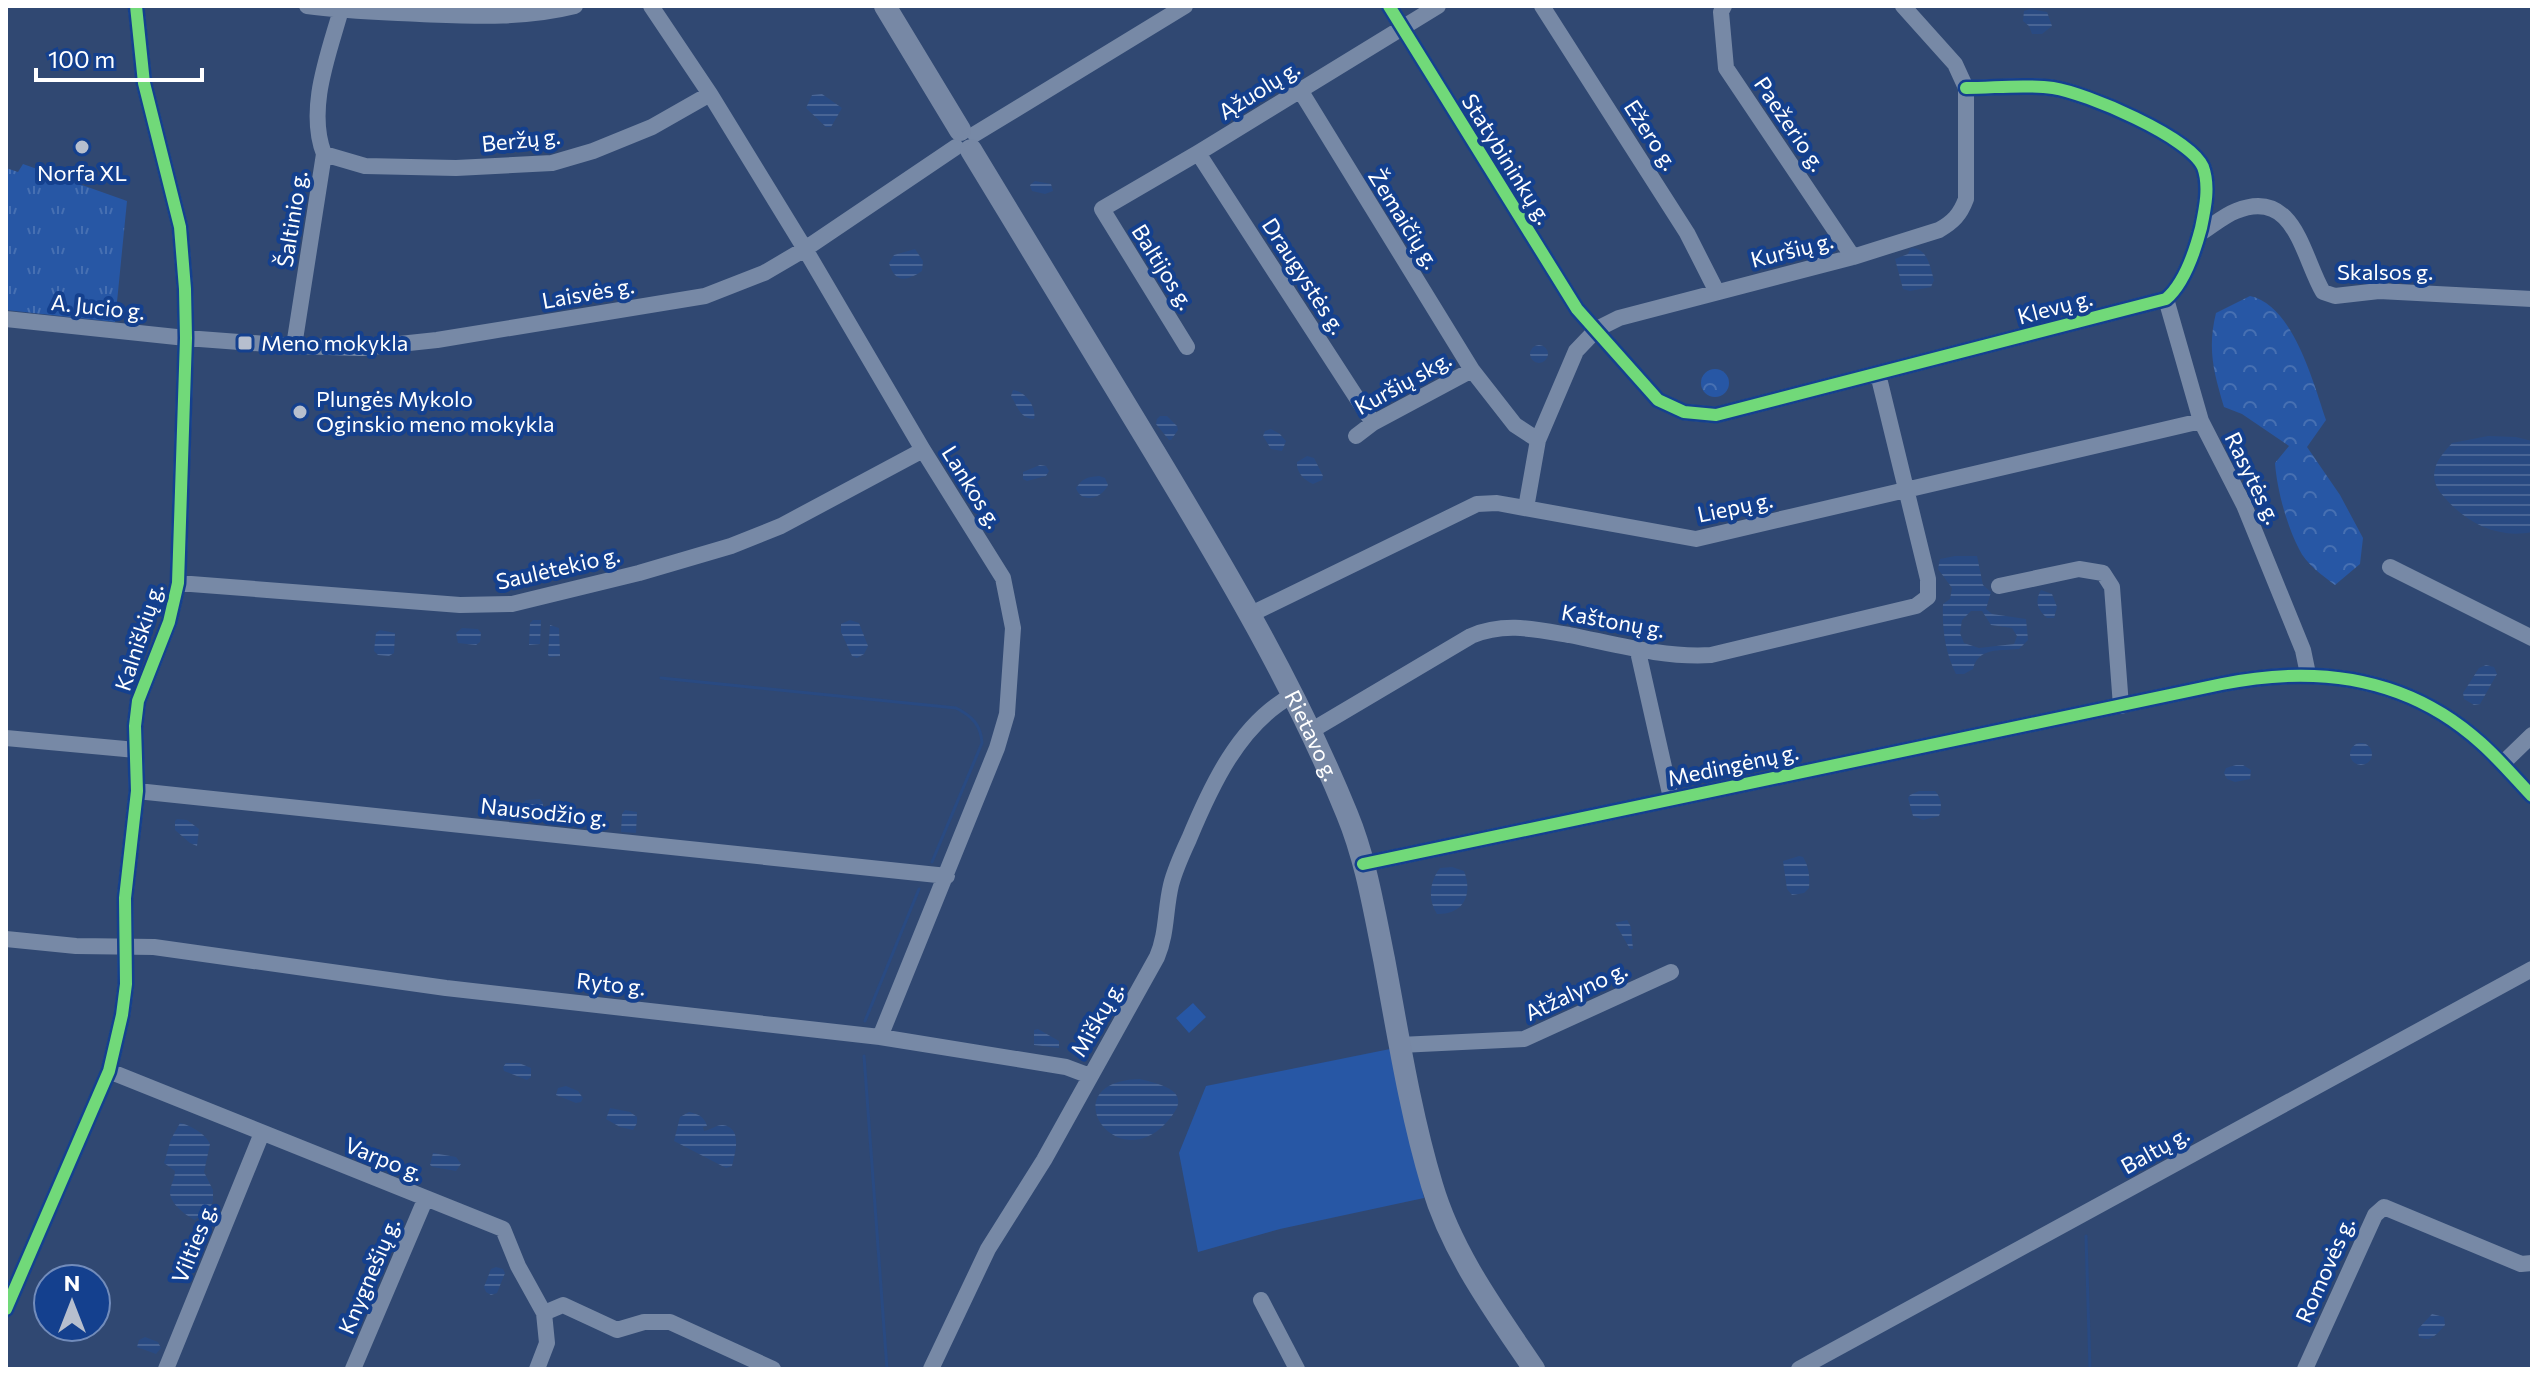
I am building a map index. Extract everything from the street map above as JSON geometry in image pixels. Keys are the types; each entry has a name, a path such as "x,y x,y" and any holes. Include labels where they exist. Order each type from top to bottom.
{"main road":[{"name":"Rietavo g.","path":"885,6 1200,528 1309,732 1347,815 1363,864 1373,901 1419,1139 1442,1215 1473,1277 1534,1369"}],"street":[{"name":"Kalniškių g.","path":"6,1309 109,1071 124,1001 125,898 137,791 138,701 169,622 178,583 185,289 180,227 144,83 136,6"},
{"path":"307,6 497,18 546,13 575,6"},
{"name":"Lankos g.","path":"651,6 710,94 1003,578 1013,628 1007,714 997,748 947,876 880,1037"},
{"name":"Laisvės g.","path":"186,338 294,346 362,348 404,345 705,296 764,273 805,249 966,140 1185,6"},
{"name":"Statybininkų g.","path":"1389,6 1577,309 1597,329"},
{"name":"Ąžuolų g.","path":"1102,209 1438,6"},
{"name":"Ežero g.","path":"1542,6 1687,233 1717,292"},
{"name":"Paežerio g.","path":"1724,6 1721,12 1726,68 1853,257"},
{"name":"Kuršių g.","path":"1526,508 1545,417 1576,351 1597,329 1619,318 1853,257 1939,230 1961,213 1967,186 1966,88 1955,64 1903,6"},
{"name":"Šaltinio g.","path":"294,346 324,154 318,125 320,95 342,8"},
{"path":"1966,88 2054,88 2122,111 2180,143 2198,158 2204,169 2206,197 2199,234 2182,280 2166,299"},
{"name":"Žemaičių g.","path":"1300,90 1472,370"},
{"name":"Beržų g.","path":"324,154 365,166 470,168 552,163 593,151 652,127 710,94"},
{"name":"Draugystės g.","path":"1198,153 1373,423"},
{"name":"Skalsos g.","path":"2199,234 2234,212 2252,206 2270,208 2285,215 2290,222 2323,292 2335,296 2379,291 2532,299"},
{"name":"Baltijos g.","path":"1102,209 1187,347"},
{"name":"Klevų g.","path":"1597,329 1658,400 1698,415 1730,412 2166,299"},
{"name":"Rasytės g.","path":"2166,299 2201,421 2244,505 2303,650 2308,674"},
{"name":"A. Jucio g.","path":"6,319 186,338"},
{"name":"Kuršių skg.","path":"1356,436 1373,423 1472,370 1515,425 1538,440"},
{"path":"1878,374 1907,489"},
{"name":"Liepų g.","path":"1249,615 1477,504 1497,503 1696,539 2201,421"},
{"name":"Saulėtekio g.","path":"178,583 460,605 512,604 639,573 731,546 781,526 923,450"},
{"name":"Kaštonų g.","path":"1309,732 1484,630 1509,626 1639,649 1682,655 1711,655 1916,606 1928,597 1928,579 1907,489"},
{"path":"2390,567 2532,638"},
{"path":"1999,586 2079,569 2103,573 2112,587 2116,707"},
{"path":"1639,649 1671,798"},
{"name":"Medingėnų g.","path":"1363,864 2252,677 2308,674 2361,681 2418,702 2461,727 2532,796"},
{"name":"Miškų g.","path":"931,1369 988,1249 1044,1160 1162,947 1171,885 1206,796 1245,738 1272,708 1291,696"},
{"path":"2502,764 2532,735"},
{"path":"6,738 136,750"},
{"name":"Nausodžio g.","path":"137,791 947,876"},
{"name":"Ryto g.","path":"6,939 76,946 154,947 446,988 880,1037 1066,1067 1090,1076"},
{"name":"Baltų g.","path":"1799,1369 2532,969"},
{"name":"Atžalyno g.","path":"1400,1045 1524,1039 1671,972"},
{"name":"Varpo g.","path":"109,1071 503,1229 518,1266 544,1313 547,1343 537,1369"},
{"name":"Vilties g.","path":"166,1369 262,1133"},
{"name":"Knygnešių g.","path":"353,1369 425,1200"},
{"name":"Romovės g.","path":"2305,1369 2375,1215 2384,1207 2521,1264 2532,1263"},
{"path":"1261,1300 1297,1369"},
{"path":"544,1313 563,1305 617,1330 644,1322 670,1322 773,1369"}],"green space":[{"path":"23,164 127,201 115,322 6,310 6,168 18,172"},
{"path":"2250,296 2265,302 2278,314 2290,329 2308,366 2326,420 2307,447 2340,495 2363,538 2360,564 2335,585 2306,560 2287,519 2275,463 2289,446 2242,414 2224,407 2213,361 2212,338 2216,313"},
{"path":"1715,369 1725,373 1729,383 1725,393 1715,397 1705,393 1701,383 1705,373"},
{"path":"1193,1003 1206,1017 1189,1033 1176,1018"},
{"path":"1390,1049 1424,1198 1280,1229 1198,1252 1179,1153 1206,1086"}],"shaded area":[{"path":"2024,11 2047,12 2052,26 2042,34 2032,34 2023,21"},
{"path":"822,94 842,108 831,127 826,127 806,108 812,95"},
{"path":"1035,181 1051,184 1053,191 1045,194 1032,191 1030,185"},
{"path":"1911,248 1921,251 1927,259 1934,280 1931,287 1910,291 1903,289 1895,259 1908,254"},
{"path":"915,249 923,261 922,271 902,279 895,275 889,263 894,255"},
{"path":"1539,345 1548,354 1539,363 1530,354"},
{"path":"1013,390 1029,400 1034,419 1020,412 1011,396"},
{"path":"1160,416 1167,416 1177,426 1178,430 1171,440 1156,424"},
{"path":"1271,429 1286,441 1282,451 1271,449 1263,436 1265,431"},
{"path":"2488,436 2532,441 2532,532 2507,533 2484,527 2462,514 2437,488 2434,477 2436,465 2452,443"},
{"path":"1307,456 1314,458 1323,476 1322,480 1313,484 1301,475 1297,466 1297,462"},
{"path":"1040,465 1046,466 1049,471 1046,476 1027,481 1023,479 1023,472"},
{"path":"1099,476 1105,478 1108,485 1101,494 1087,498 1079,493 1076,488 1083,480"},
{"path":"1977,556 1983,585 1991,592 1986,609 1992,614 2026,619 2028,640 2019,649 1985,654 1973,669 1956,674 1947,649 1943,622 1943,604 1950,599 1952,588 1938,569 1940,559","holes":["1971,611 1982,611 1991,625 2012,628 2017,636 2014,644 1979,648 1964,643 1960,633 1962,620"]},
{"path":"2041,590 2052,594 2057,607 2054,618 2047,618 2039,609 2037,602"},
{"path":"541,620 540,644 529,645 530,623"},
{"path":"850,620 859,623 868,646 864,654 857,658 852,656 841,632 841,624"},
{"path":"550,625 559,628 560,656 548,655"},
{"path":"462,628 478,629 480,642 476,645 458,643 456,633"},
{"path":"380,630 395,633 394,653 389,656 378,655 374,651 376,633"},
{"path":"2486,665 2494,667 2497,674 2480,704 2474,705 2464,699 2463,693 2479,668"},
{"path":"2361,743 2369,746 2372,754 2369,762 2361,765 2353,762 2350,754 2353,746"},
{"path":"2236,765 2251,770 2250,779 2235,782 2227,779 2224,773 2226,768"},
{"path":"1919,791 1935,791 1941,803 1939,816 1923,820 1913,816 1908,798"},
{"path":"540,799 543,810 525,812 522,809 522,803 526,800"},
{"path":"625,810 637,812 636,833 621,832"},
{"path":"177,819 187,820 199,829 197,846 175,830"},
{"path":"1803,857 1808,868 1809,888 1804,893 1792,895 1787,889 1783,861"},
{"path":"1452,867 1464,871 1467,895 1454,911 1437,914 1431,896 1432,884 1440,868"},
{"path":"1627,920 1631,927 1633,949 1630,949 1615,923"},
{"path":"1038,1029 1059,1041 1059,1048 1034,1045 1034,1030"},
{"path":"506,1063 519,1063 531,1068 531,1077 527,1080 504,1071"},
{"path":"1140,1079 1168,1088 1178,1098 1178,1105 1164,1125 1145,1138 1126,1140 1111,1133 1100,1122 1095,1108 1099,1094 1114,1084"},
{"path":"566,1086 578,1091 583,1098 581,1102 556,1095 558,1088"},
{"path":"610,1108 630,1112 637,1117 633,1130 606,1119"},
{"path":"689,1112 704,1120 707,1126 703,1127 704,1131 721,1125 733,1131 736,1142 732,1166 726,1168 674,1141 680,1117"},
{"path":"180,1123 197,1130 210,1144 204,1172 213,1190 213,1201 195,1220 182,1212 172,1200 170,1191 175,1171 164,1163 171,1139"},
{"path":"433,1153 456,1157 461,1164 456,1171 433,1167 430,1165"},
{"path":"496,1267 505,1273 497,1293 491,1295 484,1287 491,1269"},
{"path":"2432,1314 2444,1317 2445,1325 2430,1338 2423,1339 2419,1337 2418,1329"},
{"path":"145,1337 158,1342 161,1348 156,1354 137,1347 139,1340"}],"waterway":[{"path":"661,678 956,708 967,714 978,726 982,743 932,862"},
{"path":"865,1021 919,889"},
{"path":"864,1056 887,1369"},
{"path":"2086,1236 2090,1369"}],"cycle path":[{"path":"6,1309 109,1071 126,984 125,898 137,791 135,726 138,701 169,622 178,583 185,289 180,227 144,83 136,6"},
{"path":"1389,6 1577,309 1658,400 1684,412 1716,415 2166,299 2173,292 2192,256 2205,205 2205,174 2194,155 2159,130 2089,98 2032,86 1966,88"},
{"path":"1363,864 2257,678 2292,676 2359,681 2423,703 2452,720 2481,743 2532,796"}],"place":[{"name":"Norfa XL","path":"82,147"},
{"name":"Meno mokykla","path":"245,343"},
{"name":"Plungės Mykolo Oginskio meno mokykla","path":"300,412"}]}
